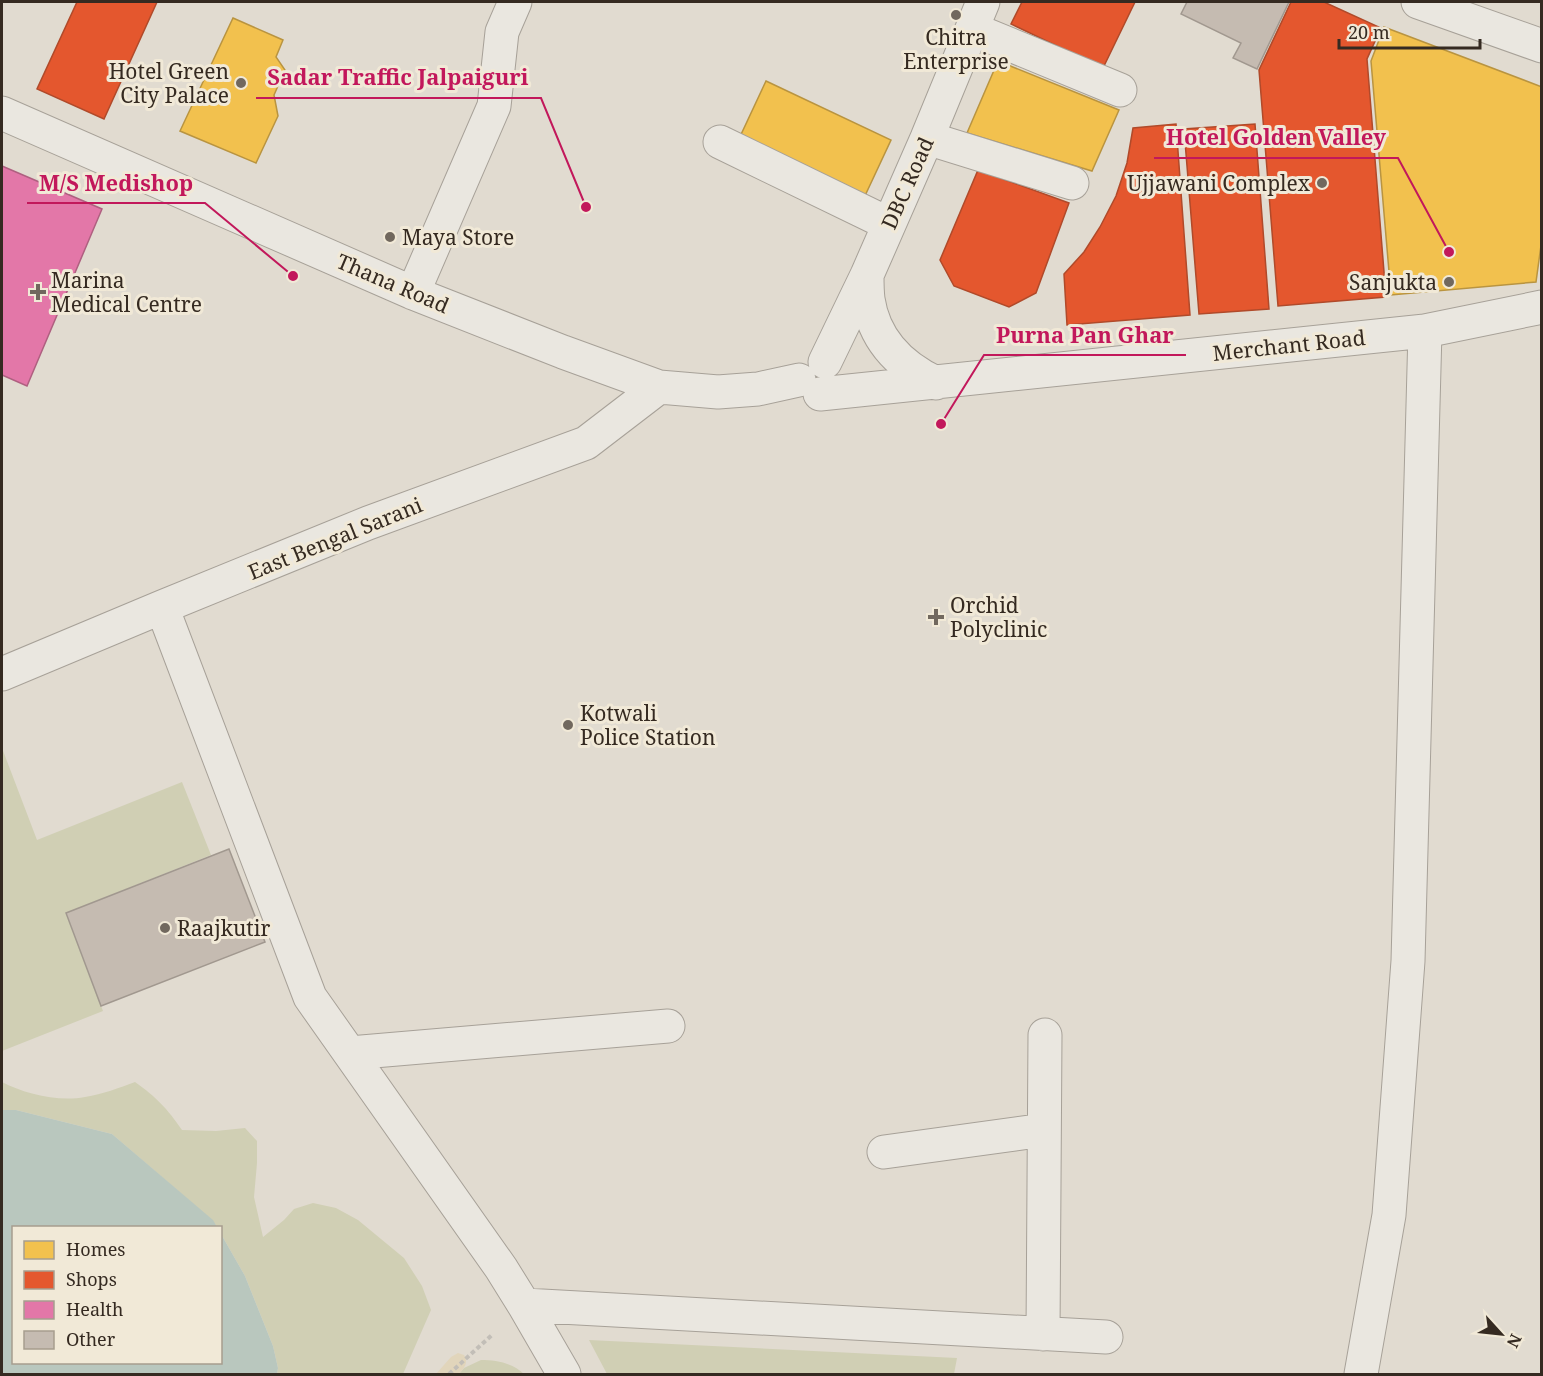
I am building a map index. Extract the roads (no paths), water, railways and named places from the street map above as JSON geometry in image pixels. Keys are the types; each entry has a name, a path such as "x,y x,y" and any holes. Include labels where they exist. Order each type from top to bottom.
{"street":[{"path":"413,293 494,106 502,32 515,2"},
{"path":"1418,2 1542,46"},
{"path":"977,15 1120,90"},
{"name":"DBC Road","path":"809,387 826,391 832,382 832,370 825,362 867,275 927,138 977,15"},
{"name":"Thana Road","path":"2,113 413,293 660,387 718,392 809,387"},
{"path":"927,138 1072,183"},
{"path":"720,142 889,224"},
{"path":"867,275 868,299 874,322 885,344 899,360 917,374 936,383"},
{"name":"Merchant Road","path":"809,387 936,383 1425,331 1542,308"},
{"path":"1361,1374 1389,1215 1408,961 1425,331"},
{"name":"East Bengal Sarani","path":"2,674 368,523 586,443 660,387"},
{"path":"162,607 310,997 501,1268 564,1374"},
{"path":"350,1053 668,1026"},
{"path":"1043,1334 1045,1035"},
{"path":"884,1152 1044,1130"},
{"path":"524,1305 1106,1337"}],"place":[{"name":"Chitra Enterprise","path":"956,15"},
{"name":"Hotel Green City Palace","path":"241,83"},
{"name":"Ujjawani Complex","path":"1322,183"},
{"name":"Sadar Traffic Jalpaiguri","path":"586,207"},
{"name":"Maya Store","path":"390,237"},
{"name":"Hotel Golden Valley","path":"1449,252"},
{"name":"M/S Medishop","path":"293,276"},
{"name":"Sanjukta","path":"1449,282"},
{"name":"Marina Medical Centre","path":"38,292"},
{"name":"Purna Pan Ghar","path":"941,424"},
{"name":"Orchid Polyclinic","path":"936,617"},
{"name":"Kotwali Police Station","path":"568,725"},
{"name":"Raajkutir","path":"165,928"}]}
